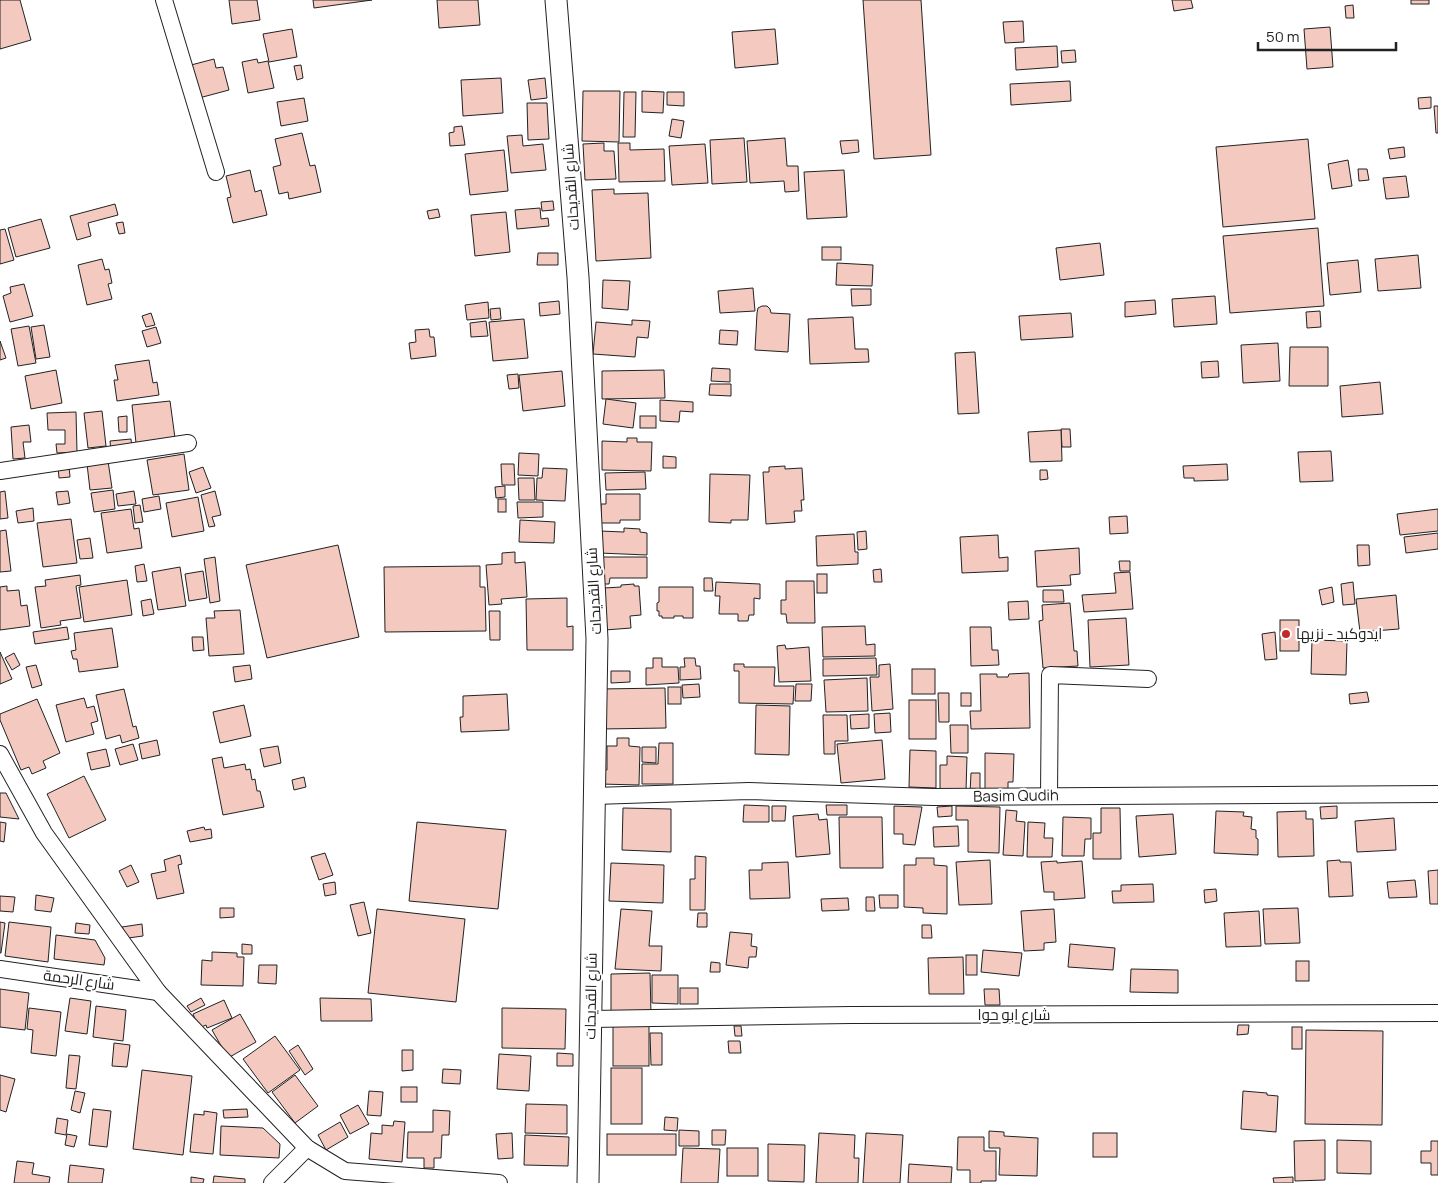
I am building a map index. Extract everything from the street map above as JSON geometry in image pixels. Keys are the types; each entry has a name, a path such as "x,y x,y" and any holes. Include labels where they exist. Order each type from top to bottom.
{"street":[{"path":"164,0 216,172"},
{"name":"شارع القديحات","path":"556,0 578,277 597,639 588,1183"},
{"path":"0,471 188,443"},
{"path":"1049,796 1050,675 1148,679"},
{"path":"0,754 44,833 158,992 307,1148 345,1171 499,1183"},
{"name":"Basim Qudih","path":"594,796 749,791 933,797 1438,794"},
{"name":"شارع الرحمة","path":"0,969 158,992"},
{"name":"شارع ابو حوا","path":"590,1019 851,1015 1438,1013"},
{"path":"272,1183 307,1148"}],"building":[{"path":"0,0 20,0 31,40 0,49"},
{"path":"229,0 257,0 260,20 232,24"},
{"path":"313,0 372,0 314,8"},
{"path":"437,0 478,0 480,25 439,28"},
{"path":"863,0 921,0 931,155 874,159"},
{"path":"1172,0 1191,0 1193,8 1174,11"},
{"path":"1411,0 1429,0 1429,4 1411,4"},
{"path":"1353,5 1354,18 1346,18 1345,6"},
{"path":"1023,21 1024,42 1005,43 1003,22"},
{"path":"1330,27 1333,67 1307,69 1304,29"},
{"path":"292,29 297,57 269,62 263,34"},
{"path":"775,29 778,64 735,68 732,32"},
{"path":"1057,46 1058,67 1016,70 1015,48"},
{"path":"1075,50 1076,62 1062,63 1061,51"},
{"path":"214,59 216,68 223,67 229,90 199,98 191,65"},
{"path":"257,59 258,63 268,61 274,88 248,93 242,62"},
{"path":"301,65 303,78 297,80 294,66"},
{"path":"501,78 503,113 463,116 461,80"},
{"path":"545,78 547,98 531,100 528,80"},
{"path":"1070,81 1071,101 1011,105 1010,84"},
{"path":"583,91 620,91 619,142 582,141"},
{"path":"642,91 664,92 663,113 642,112"},
{"path":"624,92 636,92 635,137 623,137"},
{"path":"667,92 684,92 684,106 667,105"},
{"path":"1431,97 1431,108 1419,109 1418,98"},
{"path":"304,98 308,121 281,126 277,102"},
{"path":"527,103 547,103 549,139 528,140"},
{"path":"1434,106 1438,106 1438,133 1436,133"},
{"path":"672,119 684,121 681,138 669,136"},
{"path":"462,126 465,145 450,146 449,133 454,132 454,127"},
{"path":"302,133 310,166 315,165 321,192 289,199 288,192 279,194 273,167 281,165 275,139"},
{"path":"522,135 523,146 543,144 546,170 511,173 507,136"},
{"path":"744,138 747,182 712,184 710,140"},
{"path":"785,138 787,166 798,166 799,191 785,192 784,181 750,183 747,141"},
{"path":"1308,139 1315,219 1223,227 1216,147"},
{"path":"858,140 859,152 842,154 840,141"},
{"path":"604,143 604,151 614,151 616,179 585,180 583,144"},
{"path":"618,143 630,143 630,150 664,149 665,181 619,182"},
{"path":"705,144 708,183 672,185 669,146"},
{"path":"1404,147 1405,157 1390,159 1388,149"},
{"path":"504,150 508,191 470,195 465,154"},
{"path":"1348,160 1352,186 1332,189 1328,164"},
{"path":"1358,169 1367,169 1369,180 1359,181"},
{"path":"250,170 255,192 261,190 267,215 233,223 227,198 231,197 226,176"},
{"path":"844,170 847,217 807,219 804,172"},
{"path":"1406,176 1409,197 1386,199 1383,178"},
{"path":"614,189 614,194 648,193 651,258 596,261 592,190"},
{"path":"553,201 554,210 542,211 541,202"},
{"path":"115,204 118,215 88,223 91,236 77,240 70,216"},
{"path":"540,208 541,219 548,218 549,226 517,229 515,210"},
{"path":"438,209 440,217 429,219 427,211"},
{"path":"506,212 510,252 475,256 471,215"},
{"path":"41,219 50,248 16,257 8,228"},
{"path":"123,222 125,233 119,234 116,223"},
{"path":"1318,228 1324,306 1230,313 1223,236"},
{"path":"5,229 14,260 0,264 0,230"},
{"path":"1100,243 1104,275 1060,280 1056,248"},
{"path":"822,247 841,247 841,260 822,260"},
{"path":"538,253 558,253 558,265 537,265"},
{"path":"1418,255 1421,288 1378,291 1375,259"},
{"path":"102,259 105,270 109,269 112,283 108,284 112,299 87,305 78,265"},
{"path":"1358,260 1361,292 1330,295 1327,263"},
{"path":"837,263 873,265 872,286 836,285"},
{"path":"603,280 630,281 628,310 602,308"},
{"path":"24,284 33,316 10,322 3,296 11,293 10,287"},
{"path":"753,288 755,311 720,313 718,291"},
{"path":"851,289 871,289 871,305 852,306"},
{"path":"1215,296 1217,324 1174,327 1172,299"},
{"path":"1155,300 1156,314 1125,317 1125,302"},
{"path":"559,301 560,314 540,316 539,303"},
{"path":"488,302 489,318 467,320 465,305"},
{"path":"767,306 771,313 790,314 788,352 755,350 757,313 758,308"},
{"path":"500,308 501,319 491,320 490,309"},
{"path":"1320,311 1321,327 1307,328 1306,312"},
{"path":"151,313 155,325 146,327 142,316"},
{"path":"1071,313 1073,337 1021,340 1019,316"},
{"path":"853,317 855,349 868,349 869,362 810,364 808,319"},
{"path":"524,319 528,358 493,361 489,322"},
{"path":"632,320 650,321 648,338 637,337 635,357 593,354 596,322 632,325"},
{"path":"486,321 488,336 471,337 470,323"},
{"path":"44,325 50,357 36,359 31,327"},
{"path":"29,326 36,363 18,366 11,329"},
{"path":"156,327 161,343 147,347 142,331"},
{"path":"429,329 430,337 434,337 436,356 411,359 409,343 416,342 415,330"},
{"path":"720,330 738,331 737,345 719,344"},
{"path":"0,341 6,358 0,360"},
{"path":"1278,343 1280,381 1243,383 1241,345"},
{"path":"1290,347 1328,347 1328,386 1289,386"},
{"path":"975,352 979,413 958,414 955,353"},
{"path":"149,360 153,383 157,382 159,395 117,401 114,380 118,380 115,365"},
{"path":"1218,361 1219,377 1202,378 1201,362"},
{"path":"712,368 730,369 730,382 711,381"},
{"path":"56,370 62,403 31,409 25,376"},
{"path":"664,370 665,398 602,399 602,371"},
{"path":"562,371 565,406 523,411 519,375"},
{"path":"518,374 519,388 509,389 507,375"},
{"path":"1380,382 1383,414 1342,417 1340,386"},
{"path":"710,384 731,384 731,396 709,395"},
{"path":"606,399 636,403 633,428 603,424"},
{"path":"660,400 693,402 693,412 680,411 679,422 660,421"},
{"path":"170,401 175,438 136,443 132,405"},
{"path":"102,411 106,446 88,448 84,413"},
{"path":"76,412 77,452 57,453 56,444 65,444 65,430 48,430 47,413"},
{"path":"127,416 127,432 119,432 118,417"},
{"path":"640,416 656,416 656,428 640,428"},
{"path":"29,425 31,442 23,442 25,458 13,459 11,427"},
{"path":"1061,429 1070,429 1071,447 1062,447"},
{"path":"1061,430 1062,461 1030,462 1028,432"},
{"path":"627,438 637,438 637,442 652,442 651,471 602,470 602,441 627,442"},
{"path":"131,439 132,448 111,451 110,441"},
{"path":"1331,451 1333,481 1300,482 1298,452"},
{"path":"519,453 539,454 538,476 518,475"},
{"path":"184,454 189,490 153,495 147,460"},
{"path":"663,456 676,457 676,468 663,468"},
{"path":"108,461 112,488 90,490 87,464"},
{"path":"501,464 514,464 515,485 502,485"},
{"path":"1227,464 1228,480 1194,481 1194,478 1184,478 1183,466"},
{"path":"69,466 70,477 59,478 58,467"},
{"path":"785,466 785,469 802,468 804,500 801,500 802,511 794,511 795,522 766,524 763,472 769,472 769,467"},
{"path":"203,467 211,488 196,493 189,472"},
{"path":"543,468 567,469 565,501 536,500 537,478 542,478"},
{"path":"1040,470 1047,470 1048,479 1040,480"},
{"path":"645,472 646,489 606,490 605,473"},
{"path":"710,474 750,475 748,520 731,520 731,523 709,522"},
{"path":"518,478 534,478 535,500 519,500"},
{"path":"505,486 505,497 496,498 495,487"},
{"path":"113,490 115,509 94,512 91,493"},
{"path":"5,491 8,518 0,519 0,492"},
{"path":"68,491 70,503 58,505 56,492"},
{"path":"134,491 136,504 118,506 116,494"},
{"path":"215,491 221,515 212,517 215,526 209,527 201,495"},
{"path":"606,494 640,494 640,520 620,520 620,523 601,523 601,504 606,504"},
{"path":"159,496 161,509 144,512 142,499"},
{"path":"198,497 204,531 172,537 166,503"},
{"path":"498,499 506,499 506,512 498,512"},
{"path":"517,502 543,502 543,517 518,518"},
{"path":"140,505 143,522 135,523 133,506"},
{"path":"33,508 34,521 18,523 16,511"},
{"path":"131,509 134,529 139,528 142,548 107,553 101,513"},
{"path":"1438,509 1438,531 1400,535 1397,514"},
{"path":"1127,516 1128,533 1110,534 1109,517"},
{"path":"71,519 77,563 43,567 37,523"},
{"path":"520,520 555,522 554,543 519,542"},
{"path":"624,528 640,529 640,532 647,533 647,555 599,553 600,531 624,532"},
{"path":"6,530 11,571 0,572 0,531"},
{"path":"866,531 867,549 858,550 857,532"},
{"path":"1438,533 1438,549 1406,553 1404,537"},
{"path":"854,534 855,552 858,552 858,564 817,566 816,536"},
{"path":"998,535 999,558 1008,557 1008,571 962,573 960,537"},
{"path":"90,538 93,558 80,559 77,540"},
{"path":"338,545 359,637 267,658 246,565"},
{"path":"1357,545 1369,545 1370,565 1358,566"},
{"path":"1079,548 1080,574 1070,575 1071,585 1037,587 1035,551"},
{"path":"515,552 515,563 525,562 527,597 501,599 502,604 489,605 486,565 502,564 502,553"},
{"path":"215,557 220,601 210,603 204,559"},
{"path":"599,557 647,557 647,578 610,578 609,584 599,584"},
{"path":"1119,561 1130,561 1130,571 1120,571"},
{"path":"144,564 147,581 137,582 135,566"},
{"path":"480,566 480,587 485,587 486,631 385,632 384,567"},
{"path":"180,567 186,606 158,610 152,572"},
{"path":"881,569 882,582 874,582 873,570"},
{"path":"203,571 207,598 189,601 185,574"},
{"path":"1130,572 1133,609 1084,612 1082,595 1116,593 1114,573"},
{"path":"817,574 827,574 827,593 817,593"},
{"path":"80,575 81,585 76,586 81,618 60,621 61,625 41,628 35,587 46,586 45,580"},
{"path":"704,578 712,578 713,591 704,591"},
{"path":"127,580 132,615 84,622 79,587"},
{"path":"786,581 814,581 815,623 787,623 786,614 781,614 781,600 786,600"},
{"path":"716,582 760,584 760,599 754,598 754,615 749,615 748,621 738,621 738,614 719,614 720,596 715,596"},
{"path":"1353,582 1355,604 1343,605 1341,584"},
{"path":"634,584 634,586 639,586 641,615 630,616 631,628 605,630 604,588"},
{"path":"7,586 7,591 19,590 21,606 27,605 30,626 0,630 0,587"},
{"path":"659,587 693,587 693,618 674,616 674,618 662,618 662,616 659,616 657,603 659,602"},
{"path":"1332,587 1334,602 1322,605 1319,590"},
{"path":"1043,590 1063,590 1064,602 1043,602"},
{"path":"1396,595 1399,629 1360,632 1356,599"},
{"path":"567,598 567,627 573,626 573,650 527,650 526,599"},
{"path":"151,599 154,614 143,616 141,601"},
{"path":"1028,601 1029,619 1009,620 1008,602"},
{"path":"1070,603 1074,651 1077,651 1078,666 1043,668 1039,621 1043,620 1042,605"},
{"path":"240,610 244,654 209,656 206,618 215,618 214,611"},
{"path":"489,611 500,611 500,640 490,640"},
{"path":"1126,618 1129,665 1090,667 1088,620"},
{"path":"1280,620 1299,620 1299,651 1280,651"},
{"path":"865,626 866,645 875,644 875,656 823,657 822,627"},
{"path":"67,627 69,639 35,644 33,632"},
{"path":"970,627 991,627 992,650 998,650 999,665 971,666"},
{"path":"112,628 118,667 79,672 77,659 73,659 71,651 76,650 74,633"},
{"path":"1275,632 1277,659 1265,660 1262,634"},
{"path":"192,637 203,637 204,650 193,651"},
{"path":"1312,640 1347,641 1346,675 1311,674"},
{"path":"785,645 786,649 809,647 811,681 779,682 777,646"},
{"path":"0,652 12,679 0,684"},
{"path":"14,653 20,665 12,670 5,658"},
{"path":"653,658 662,658 662,667 678,667 679,683 646,685 646,668 653,668"},
{"path":"684,658 695,658 696,666 700,666 701,679 680,680 680,667 685,667"},
{"path":"876,658 877,675 823,676 823,659"},
{"path":"734,664 744,664 744,667 775,667 774,686 794,686 793,704 739,703 739,671 734,671"},
{"path":"890,664 893,709 872,711 870,677 879,677 879,665"},
{"path":"36,665 42,685 32,688 26,667"},
{"path":"250,665 252,679 235,682 233,667"},
{"path":"912,669 935,669 935,694 912,694"},
{"path":"611,671 630,671 630,682 611,683"},
{"path":"1029,673 1030,728 971,729 970,711 981,711 980,674 997,674 997,677 1008,677 1009,674"},
{"path":"867,678 868,711 826,712 824,680"},
{"path":"699,684 700,697 683,698 682,685"},
{"path":"796,684 812,684 811,701 795,701"},
{"path":"668,687 681,687 681,704 668,704"},
{"path":"665,688 666,728 601,729 600,689"},
{"path":"124,689 133,727 136,726 139,738 122,743 120,735 106,739 96,695"},
{"path":"1367,692 1369,702 1350,704 1349,694"},
{"path":"938,693 949,693 949,722 939,722"},
{"path":"961,693 971,693 971,706 961,706"},
{"path":"507,694 509,730 461,732 460,717 463,717 463,696"},
{"path":"84,698 87,708 94,706 98,721 91,723 94,734 66,742 56,705"},
{"path":"37,699 60,753 43,761 46,768 32,774 29,767 21,770 0,720 0,714"},
{"path":"909,700 936,700 936,739 909,739"},
{"path":"244,705 251,736 220,743 213,712"},
{"path":"756,705 790,706 789,755 755,754"},
{"path":"890,713 891,732 875,733 874,714"},
{"path":"869,714 869,728 851,729 850,715"},
{"path":"823,715 847,715 848,741 835,741 835,754 824,754"},
{"path":"950,725 968,725 968,753 951,753"},
{"path":"617,738 629,738 629,746 640,747 639,785 600,784 601,770 607,770 607,746 617,746"},
{"path":"157,740 160,755 142,759 139,744"},
{"path":"882,740 885,779 841,783 837,744"},
{"path":"659,743 673,743 673,784 642,784 642,764 658,764"},
{"path":"133,744 138,760 120,765 115,749"},
{"path":"278,746 281,763 264,767 260,749"},
{"path":"642,747 656,747 656,763 642,762"},
{"path":"106,749 110,766 91,770 87,753"},
{"path":"910,750 936,751 936,788 909,787"},
{"path":"985,753 1014,754 1013,782 1008,782 1008,792 985,792"},
{"path":"947,756 967,757 966,791 940,790 940,765 947,765"},
{"path":"222,757 224,768 245,764 246,770 250,769 252,780 255,779 257,791 260,791 264,807 223,815 212,759"},
{"path":"971,773 980,773 980,793 970,793"},
{"path":"84,776 106,820 69,838 47,794"},
{"path":"304,777 306,787 294,790 292,780"},
{"path":"0,793 6,793 19,819 0,817"},
{"path":"744,805 769,806 769,822 743,822"},
{"path":"826,805 847,805 847,815 827,815"},
{"path":"772,806 786,806 785,821 772,821"},
{"path":"894,806 922,807 915,845 903,844 903,834 894,834"},
{"path":"952,806 952,816 938,817 937,807"},
{"path":"956,806 1000,807 999,853 968,852 968,820 956,820"},
{"path":"1337,806 1337,818 1321,819 1320,807"},
{"path":"623,808 671,809 671,852 622,850"},
{"path":"1101,808 1120,808 1121,859 1093,859 1093,833 1101,833"},
{"path":"1006,810 1017,811 1016,821 1025,822 1023,856 1003,855"},
{"path":"1216,811 1244,812 1243,816 1252,817 1251,829 1256,830 1258,855 1214,853"},
{"path":"1306,811 1306,819 1313,819 1314,856 1278,857 1277,812"},
{"path":"818,814 819,820 827,819 830,854 796,857 793,816"},
{"path":"1173,814 1176,854 1139,857 1136,816"},
{"path":"839,817 882,817 883,868 840,868"},
{"path":"1063,817 1091,818 1091,839 1085,839 1084,856 1062,856"},
{"path":"1394,818 1396,850 1357,852 1355,821"},
{"path":"0,822 6,823 4,842 0,841"},
{"path":"417,822 506,830 498,909 409,901"},
{"path":"1028,822 1045,823 1044,838 1053,838 1052,857 1027,857"},
{"path":"958,826 959,846 934,847 933,827"},
{"path":"204,827 205,830 211,829 212,838 190,842 187,831"},
{"path":"325,853 333,875 319,880 311,857"},
{"path":"180,855 182,864 178,865 184,893 157,899 151,874 166,871 164,860"},
{"path":"695,856 706,857 705,910 690,910 690,879 695,879"},
{"path":"916,858 934,858 934,865 947,866 947,914 923,913 923,908 904,907 904,865 916,865"},
{"path":"990,860 992,904 959,905 956,862"},
{"path":"1340,860 1340,862 1351,862 1353,896 1329,897 1327,861"},
{"path":"1057,861 1057,863 1082,861 1085,898 1054,900 1054,892 1044,892 1041,862"},
{"path":"788,862 790,898 750,899 749,870 762,870 762,863"},
{"path":"611,863 664,865 663,903 609,901"},
{"path":"131,865 139,882 127,887 119,871"},
{"path":"1438,870 1438,904 1430,904 1428,871"},
{"path":"1415,880 1417,897 1389,898 1387,882"},
{"path":"335,882 336,894 325,896 323,884"},
{"path":"1153,884 1154,902 1113,903 1112,891 1121,891 1121,885"},
{"path":"1216,889 1217,901 1205,903 1204,890"},
{"path":"36,895 54,898 51,912 35,910"},
{"path":"879,895 898,895 898,908 880,908"},
{"path":"0,896 15,897 13,912 0,911"},
{"path":"866,897 874,897 875,911 866,911"},
{"path":"848,898 849,910 822,911 821,899"},
{"path":"364,902 371,933 358,936 350,905"},
{"path":"220,908 234,908 234,917 220,918"},
{"path":"1298,908 1300,943 1265,944 1263,909"},
{"path":"377,909 465,919 456,1002 368,993"},
{"path":"621,909 652,911 649,946 662,946 661,971 615,969"},
{"path":"1054,909 1056,942 1044,943 1044,950 1024,951 1021,911"},
{"path":"1259,911 1261,946 1226,947 1224,913"},
{"path":"698,913 707,913 707,927 697,927"},
{"path":"0,922 5,923 1,953 0,953"},
{"path":"9,922 51,927 48,962 5,956"},
{"path":"76,923 90,925 89,934 75,933"},
{"path":"142,924 143,936 128,938 122,927"},
{"path":"922,925 931,925 932,938 922,938"},
{"path":"730,932 752,934 751,946 757,947 756,957 749,957 748,968 726,965"},
{"path":"56,935 95,940 105,958 104,965 54,959"},
{"path":"242,944 252,945 252,954 242,954"},
{"path":"1070,944 1115,948 1113,970 1068,967"},
{"path":"983,950 1022,953 1019,976 981,972"},
{"path":"212,952 237,953 237,957 244,957 243,986 201,985 202,960 212,961"},
{"path":"966,955 977,955 977,975 966,975"},
{"path":"963,957 964,994 929,994 928,958"},
{"path":"1296,961 1309,961 1309,981 1296,981"},
{"path":"711,962 720,963 720,972 710,972"},
{"path":"259,965 277,965 276,984 258,983"},
{"path":"1131,969 1178,970 1178,993 1130,992"},
{"path":"650,973 651,1014 611,1015 611,974"},
{"path":"652,975 678,975 678,1004 652,1003"},
{"path":"680,988 698,988 698,1004 680,1004"},
{"path":"0,989 29,993 25,1030 0,1027"},
{"path":"984,989 999,989 1000,1005 985,1005"},
{"path":"70,998 91,1001 87,1034 65,1031"},
{"path":"201,998 205,1005 191,1012 187,1006"},
{"path":"320,998 371,999 372,1021 321,1021"},
{"path":"224,1000 232,1018 207,1028 206,1025 199,1028 193,1014"},
{"path":"96,1006 126,1010 123,1041 93,1037"},
{"path":"29,1008 61,1012 56,1056 31,1053 33,1030 27,1029"},
{"path":"502,1008 566,1009 565,1049 502,1048"},
{"path":"240,1014 256,1042 228,1058 212,1030"},
{"path":"613,1023 649,1023 649,1066 613,1066"},
{"path":"1238,1025 1249,1025 1248,1034 1237,1035"},
{"path":"734,1026 741,1026 742,1036 735,1036"},
{"path":"1292,1027 1302,1027 1302,1049 1292,1049"},
{"path":"1306,1030 1383,1031 1382,1125 1305,1124"},
{"path":"650,1033 662,1033 662,1065 651,1065"},
{"path":"275,1036 300,1070 268,1093 243,1059"},
{"path":"728,1041 740,1041 741,1053 729,1053"},
{"path":"114,1043 130,1045 127,1067 112,1066"},
{"path":"298,1045 313,1069 305,1075 289,1051"},
{"path":"402,1050 413,1050 413,1070 402,1071"},
{"path":"557,1053 573,1054 573,1066 557,1066"},
{"path":"499,1054 531,1056 529,1091 497,1089"},
{"path":"69,1055 80,1056 76,1089 66,1088"},
{"path":"611,1068 642,1068 642,1124 611,1124"},
{"path":"443,1069 461,1070 460,1084 442,1083"},
{"path":"142,1070 192,1076 183,1155 133,1149"},
{"path":"0,1075 15,1079 6,1112 0,1110"},
{"path":"295,1075 318,1106 295,1123 272,1092"},
{"path":"401,1087 417,1087 417,1102 401,1102"},
{"path":"75,1091 85,1093 80,1113 71,1110"},
{"path":"369,1091 383,1092 381,1116 367,1115"},
{"path":"1243,1091 1278,1096 1276,1132 1241,1129"},
{"path":"526,1104 567,1105 567,1134 525,1133"},
{"path":"358,1105 369,1124 350,1134 340,1115"},
{"path":"93,1109 111,1111 107,1147 89,1145"},
{"path":"247,1109 248,1117 224,1118 223,1110"},
{"path":"433,1110 450,1111 449,1135 442,1135 441,1158 434,1158 434,1168 424,1168 424,1158 407,1158 408,1132 433,1132"},
{"path":"204,1111 217,1113 213,1154 190,1152 194,1114 204,1115"},
{"path":"665,1117 678,1118 677,1131 664,1130"},
{"path":"57,1118 68,1120 66,1135 55,1133"},
{"path":"394,1121 405,1122 402,1162 369,1159 371,1133 382,1134 382,1125 393,1126"},
{"path":"340,1122 348,1137 326,1150 318,1135"},
{"path":"221,1126 263,1128 280,1144 279,1158 220,1155"},
{"path":"679,1130 699,1131 699,1146 679,1146"},
{"path":"712,1130 726,1130 725,1145 712,1145"},
{"path":"989,1131 1004,1132 1004,1136 1038,1138 1037,1176 999,1175 1000,1148 989,1148"},
{"path":"512,1133 513,1158 498,1159 496,1134"},
{"path":"819,1133 855,1135 854,1158 859,1158 858,1183 816,1183"},
{"path":"866,1133 903,1135 900,1183 863,1183"},
{"path":"1093,1133 1117,1133 1117,1157 1093,1157"},
{"path":"67,1134 77,1136 74,1147 65,1145"},
{"path":"607,1134 676,1134 676,1155 607,1155"},
{"path":"525,1135 569,1137 568,1166 524,1165"},
{"path":"958,1137 984,1137 984,1151 996,1151 996,1181 970,1183 970,1170 957,1170"},
{"path":"1325,1140 1325,1180 1295,1181 1294,1141"},
{"path":"1337,1140 1371,1141 1371,1174 1337,1173"},
{"path":"1431,1141 1438,1141 1438,1175 1431,1175 1431,1163 1421,1163 1421,1151 1431,1151"},
{"path":"768,1144 805,1145 804,1182 768,1181"},
{"path":"683,1148 720,1149 718,1183 681,1183"},
{"path":"727,1148 758,1148 758,1176 727,1176"},
{"path":"17,1161 34,1163 32,1174 50,1177 49,1183 14,1183"},
{"path":"909,1164 952,1167 951,1183 908,1183"},
{"path":"70,1165 104,1169 102,1183 68,1183"},
{"path":"214,1176 245,1179 245,1183 213,1183"},
{"path":"191,1177 204,1179 203,1183 191,1183"},
{"path":"1293,1177 1293,1183 1274,1183 1273,1178"}],"place":[{"name":"ايدوكيد - نزيها","path":"1286,634"}]}
